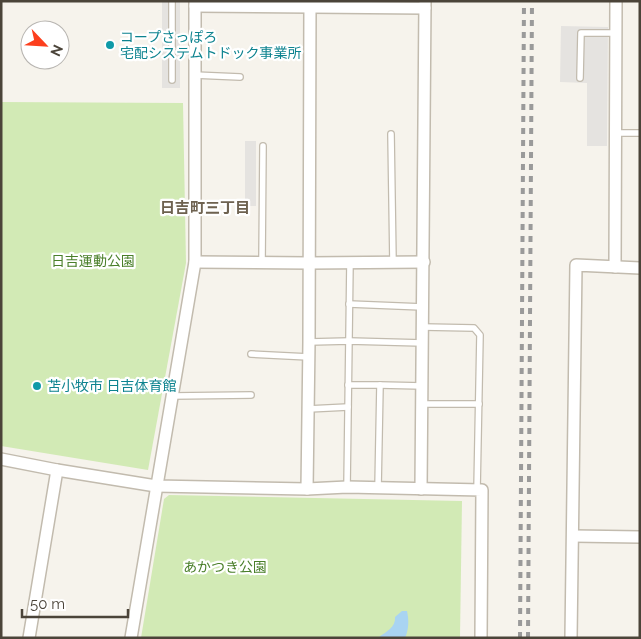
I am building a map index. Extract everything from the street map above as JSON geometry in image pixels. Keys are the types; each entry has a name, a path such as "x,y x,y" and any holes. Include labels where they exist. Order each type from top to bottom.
{"street":[{"path":"615,267 616,1"},
{"path":"131,638 194,262 195,4 425,4 421,489"},
{"path":"307,489 310,4"},
{"path":"194,262 424,262"},
{"path":"571,638 576,265 640,268"},
{"path":"1,459 156,486 482,490 481,638"},
{"path":"29,638 57,470"},
{"path":"573,536 640,537"}],"lane":[{"path":"172,1 172,80"},
{"path":"580,78 581,33 616,33"},
{"path":"194,75 240,77"},
{"path":"616,133 640,133"},
{"path":"391,134 393,262"},
{"path":"262,262 263,146"},
{"path":"347,487 350,262"},
{"path":"349,304 423,307"},
{"path":"423,327 474,328 480,335 477,490"},
{"path":"309,342 423,343"},
{"path":"251,354 309,357"},
{"path":"348,384 422,386"},
{"path":"378,488 380,386"},
{"path":"172,396 251,395"},
{"path":"422,404 479,404"},
{"path":"308,409 348,408"}],"green space":[{"name":"日吉運動公園","path":"1,102 183,103 186,263 148,470 1,446"},
{"name":"あかつき公園","path":"169,495 462,501 460,638 141,638 164,499"}],"shaded area":[{"path":"162,1 180,1 180,88 162,88"},
{"path":"561,26 608,27 607,146 587,146 587,83 560,82"},
{"path":"245,141 256,141 256,206 245,206"}],"water":[{"path":"402,611 407,611 408,618 405,638 376,638 390,629 394,624 395,617"}],"railway":[{"path":"520,638 524,1"},
{"path":"528,638 532,1"}],"place":[{"name":"コープさっぽろ 宅配システムトドック事業所","path":"110,45"},
{"name":"苫小牧市 日吉体育館","path":"37,386"}],"district":[{"name":"日吉町三丁目","path":"205,208"}]}
